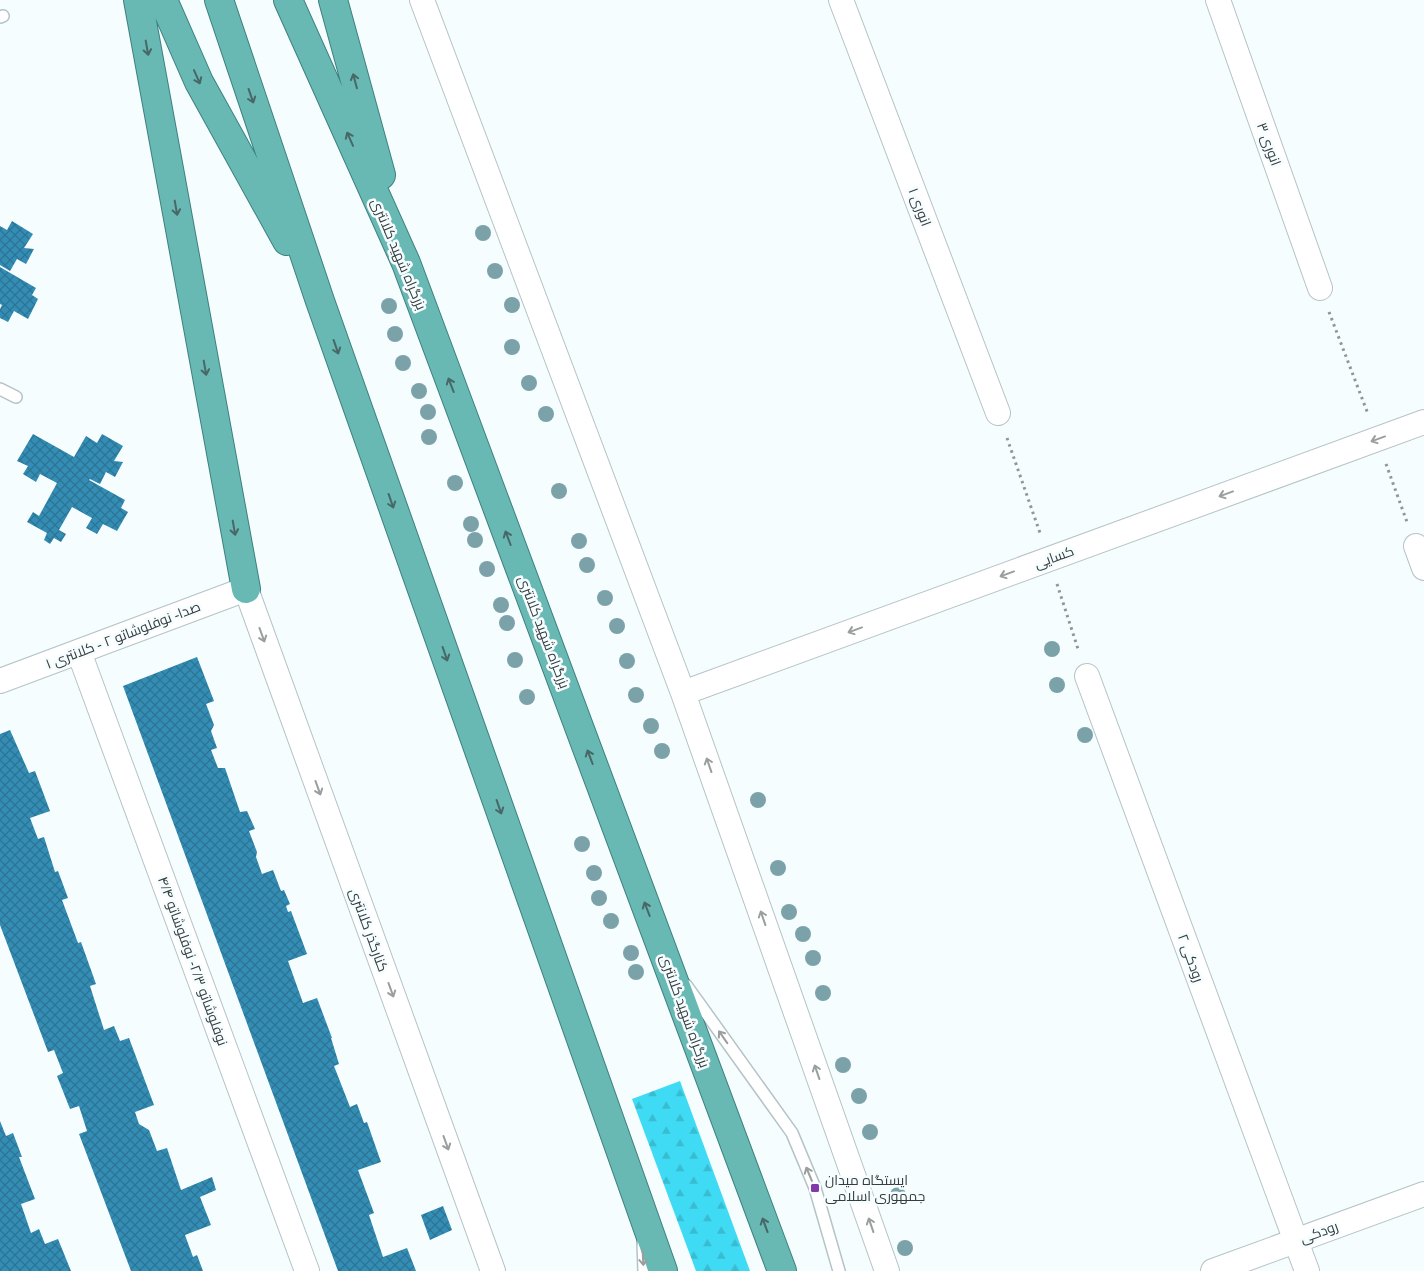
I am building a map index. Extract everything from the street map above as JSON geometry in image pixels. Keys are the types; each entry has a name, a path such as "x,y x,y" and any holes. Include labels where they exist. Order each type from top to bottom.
{"highway":[{"path":"138,0 246,589"},
{"path":"163,0 199,82 320,301"},
{"path":"219,0 320,301 663,1271"},
{"name":"بزرگراه شهید کلانتری","path":"288,0 406,263 782,1271"},
{"path":"333,0 406,263"}],"street":[{"path":"422,0 683,693 887,1271"},
{"name":"انوری ۱","path":"841,0 998,413"},
{"name":"انوری ۳","path":"1218,0 1320,288"},
{"name":"کسایی","path":"683,693 1424,422"},
{"path":"1416,546 1424,568"},
{"name":"صدا- نوفلوشاتو ۲ - کلانتری ۱","path":"0,681 246,589"},
{"name":"کنارگذر کلانتری","path":"246,589 493,1271"},
{"name":"نوفلوشاتو ۲/۳- نوفلوشاتو ۴/۴","path":"79,652 307,1271"},
{"name":"رودکی ۲","path":"1086,676 1307,1271"},
{"name":"رودکی","path":"1213,1271 1424,1194"}],"lane":[{"path":"0,389 16,397"},
{"path":"664,954 792,1133 815,1188 839,1271"},
{"path":"641,1210 644,1271"}],"green space":[{"path":"680,1081 750,1271 696,1271 632,1099"}],"building":[{"path":"12,221 33,234 24,248 34,249 26,264 17,259 10,271 0,265 0,226 7,230"},
{"path":"0,267 36,288 32,295 38,299 28,319 14,311 8,322 0,318 2,305 0,304"},
{"path":"33,434 74,457 86,436 97,443 102,434 123,446 114,461 123,462 115,477 106,472 100,484 89,480 125,500 121,508 128,512 117,531 103,524 97,534 86,528 92,518 72,507 59,530 66,534 61,542 54,538 50,544 44,540 47,533 27,522 33,512 39,516 57,483 40,474 36,482 23,474 28,466 17,461"},
{"path":"197,657 214,701 206,704 214,725 211,731 217,748 211,750 218,768 225,768 240,812 247,811 255,829 249,831 257,852 256,857 262,874 273,870 281,891 284,890 290,904 286,906 288,912 291,911 307,954 288,961 303,1003 317,998 332,1038 339,1064 334,1066 350,1107 357,1104 364,1123 367,1122 381,1162 358,1170 374,1213 369,1215 383,1257 407,1248 416,1271 338,1271 123,686"},
{"path":"10,730 29,773 35,771 50,811 30,818 38,839 44,837 55,872 58,871 68,898 62,900 78,943 81,942 96,984 90,986 104,1030 114,1026 120,1041 129,1038 154,1105 135,1112 139,1124 149,1130 157,1151 167,1148 181,1190 212,1177 216,1190 200,1197 211,1225 185,1235 193,1257 197,1255 203,1271 131,1271 79,1134 87,1131 79,1106 70,1109 57,1076 63,1073 54,1050 48,1052 0,925 0,734"},
{"path":"0,1121 6,1136 13,1133 22,1157 19,1157 35,1199 21,1204 31,1233 39,1229 45,1244 58,1239 71,1271 0,1271"},
{"path":"443,1206 452,1230 430,1240 421,1215"}],"place":[{"name":"ایستگاه میدان جمهوری اسلامی","path":"815,1188"}]}
